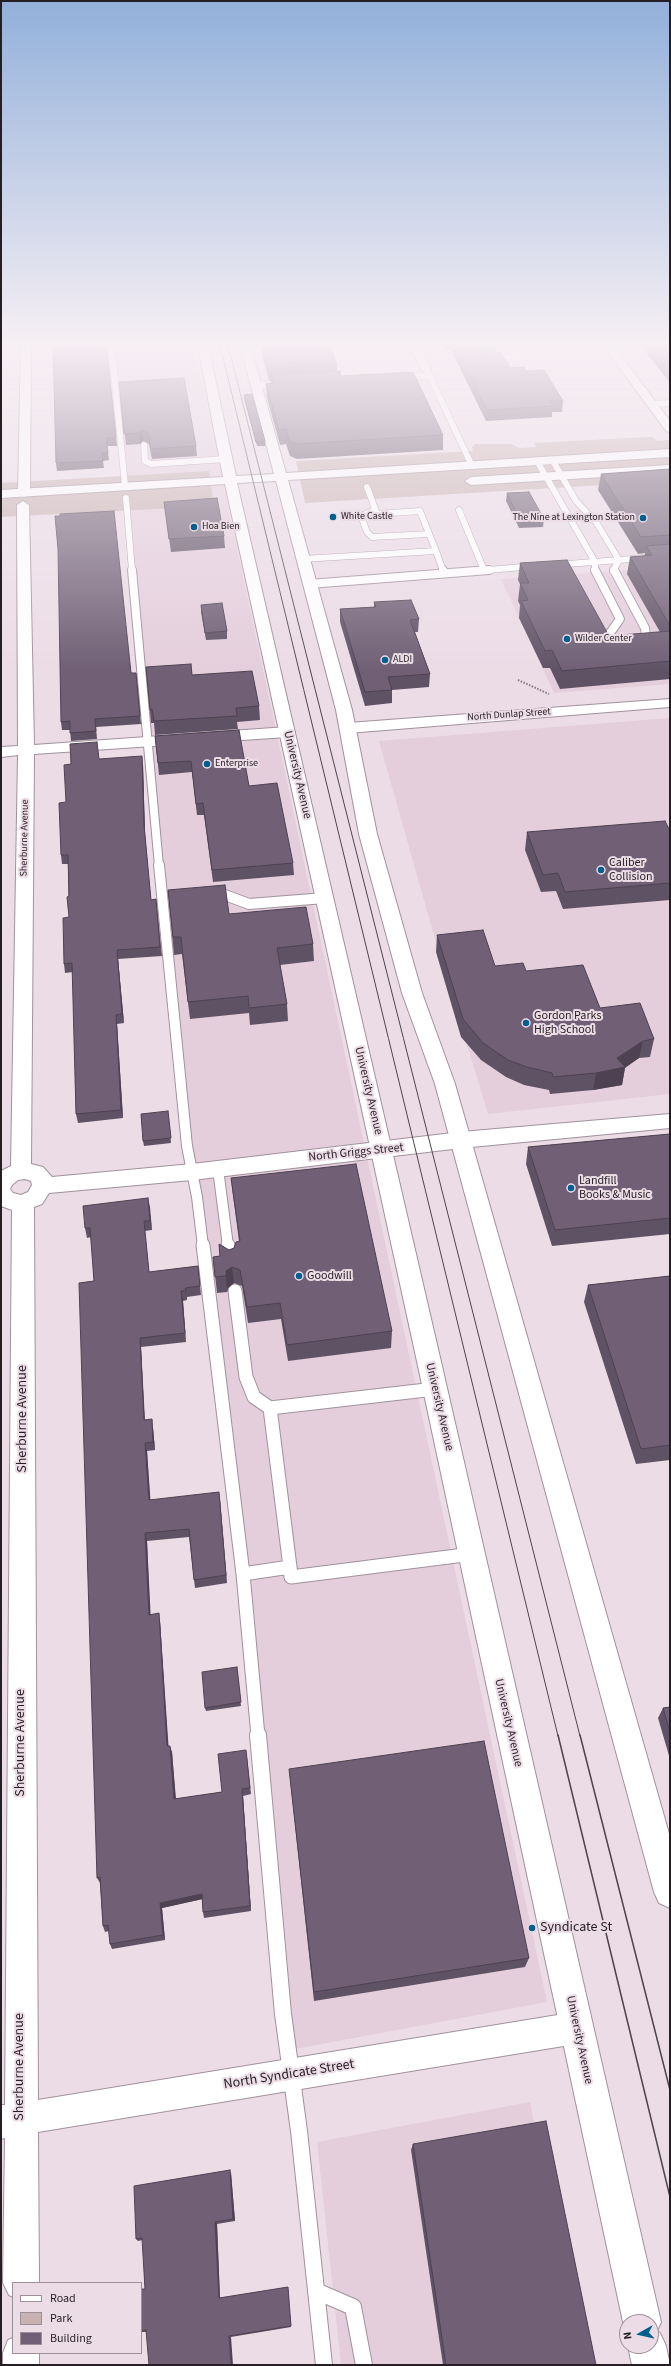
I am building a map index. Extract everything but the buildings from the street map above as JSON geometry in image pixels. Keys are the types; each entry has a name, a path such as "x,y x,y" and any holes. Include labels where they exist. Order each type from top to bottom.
{"main road":[{"name":"University Avenue","path":"224,451 472,1554 640,2314"},
{"path":"277,451 287,486 302,559 348,728 368,834 410,985 445,1084 462,1140 670,1892"},
{"path":"1,506 24,499 232,486 287,486 472,466 670,453"},
{"path":"460,482 670,469"},
{"path":"232,486 254,491"},
{"path":"270,491 287,486"},
{"path":"353,487 383,486"},
{"path":"1,494 24,499"},
{"path":"649,2354 651,2365"}],"street":[{"name":"Sherburne Avenue","path":"21,1171 26,750 25,451"},
{"name":"North Dunlap Street","path":"348,728 670,703"},
{"path":"1,752 287,732"},
{"name":"North Griggs Street","path":"22,1194 462,1140 670,1122"},
{"path":"1,1186 6,1178 21,1171 36,1173 42,1180 22,1194"},
{"name":"Sherburne Avenue","path":"21,2282 10,2121 22,1194"},
{"name":"North Syndicate Street","path":"10,2121 576,2028"},
{"path":"21,2354 21,2365"}],"lane":[{"path":"121,451 147,742 166,900 186,1140 197,1197 243,1574 282,2014 299,2131 324,2365"},
{"path":"144,451 145,461 151,464 226,459"},
{"path":"465,451 472,466"},
{"path":"537,461 594,562 595,572 620,619 610,633 612,639 619,644 630,646 643,644 646,636 645,628 614,570 619,560"},
{"path":"553,461 576,501 596,522 619,560"},
{"path":"367,487 377,514 420,511 444,573"},
{"path":"375,510 361,516 367,532 372,537 429,534"},
{"path":"459,510 484,570"},
{"path":"302,559 436,551"},
{"path":"548,565 670,556"},
{"path":"309,584 540,566"},
{"path":"202,897 225,895 249,904 325,898"},
{"path":"218,1169 230,1260"},
{"path":"236,1291 246,1378 254,1397 270,1408 435,1389"},
{"path":"270,1408 291,1577 472,1554"},
{"path":"243,1574 290,1567"},
{"path":"316,2292 353,2307 364,2365"}],"path":[{"path":"518,680 552,695"}],"shaded area":[{"path":"123,451 217,451 547,2002 295,2049 192,1172"},
{"path":"670,567 670,684 554,693 501,579"},
{"path":"670,718 670,1094 488,1114 433,932 379,741"},
{"path":"530,2102 582,2365 341,2365 317,2142"}],"green space":[{"path":"466,451 670,451 670,481 305,503 296,461"},
{"path":"209,471 214,506 1,517 1,483"}],"tram line":[{"path":"246,451 558,1736"},
{"path":"255,451 580,1736"},
{"path":"558,1735 670,2197"},
{"path":"580,1735 670,2090"}],"place":[{"name":"White Castle","path":"333,517"},
{"name":"The Nine at Lexington Station","path":"643,518"},
{"name":"Hoa Bien","path":"194,527"},
{"name":"Wilder Center","path":"567,639"},
{"name":"ALDI","path":"385,660"},
{"name":"Enterprise","path":"207,764"},
{"name":"Caliber Collision","path":"601,870"},
{"name":"Gordon Parks High School","path":"526,1023"},
{"name":"Landfill Books & Music","path":"571,1188"},
{"name":"Goodwill","path":"299,1276"},
{"name":"Syndicate St","path":"532,1928"}]}
